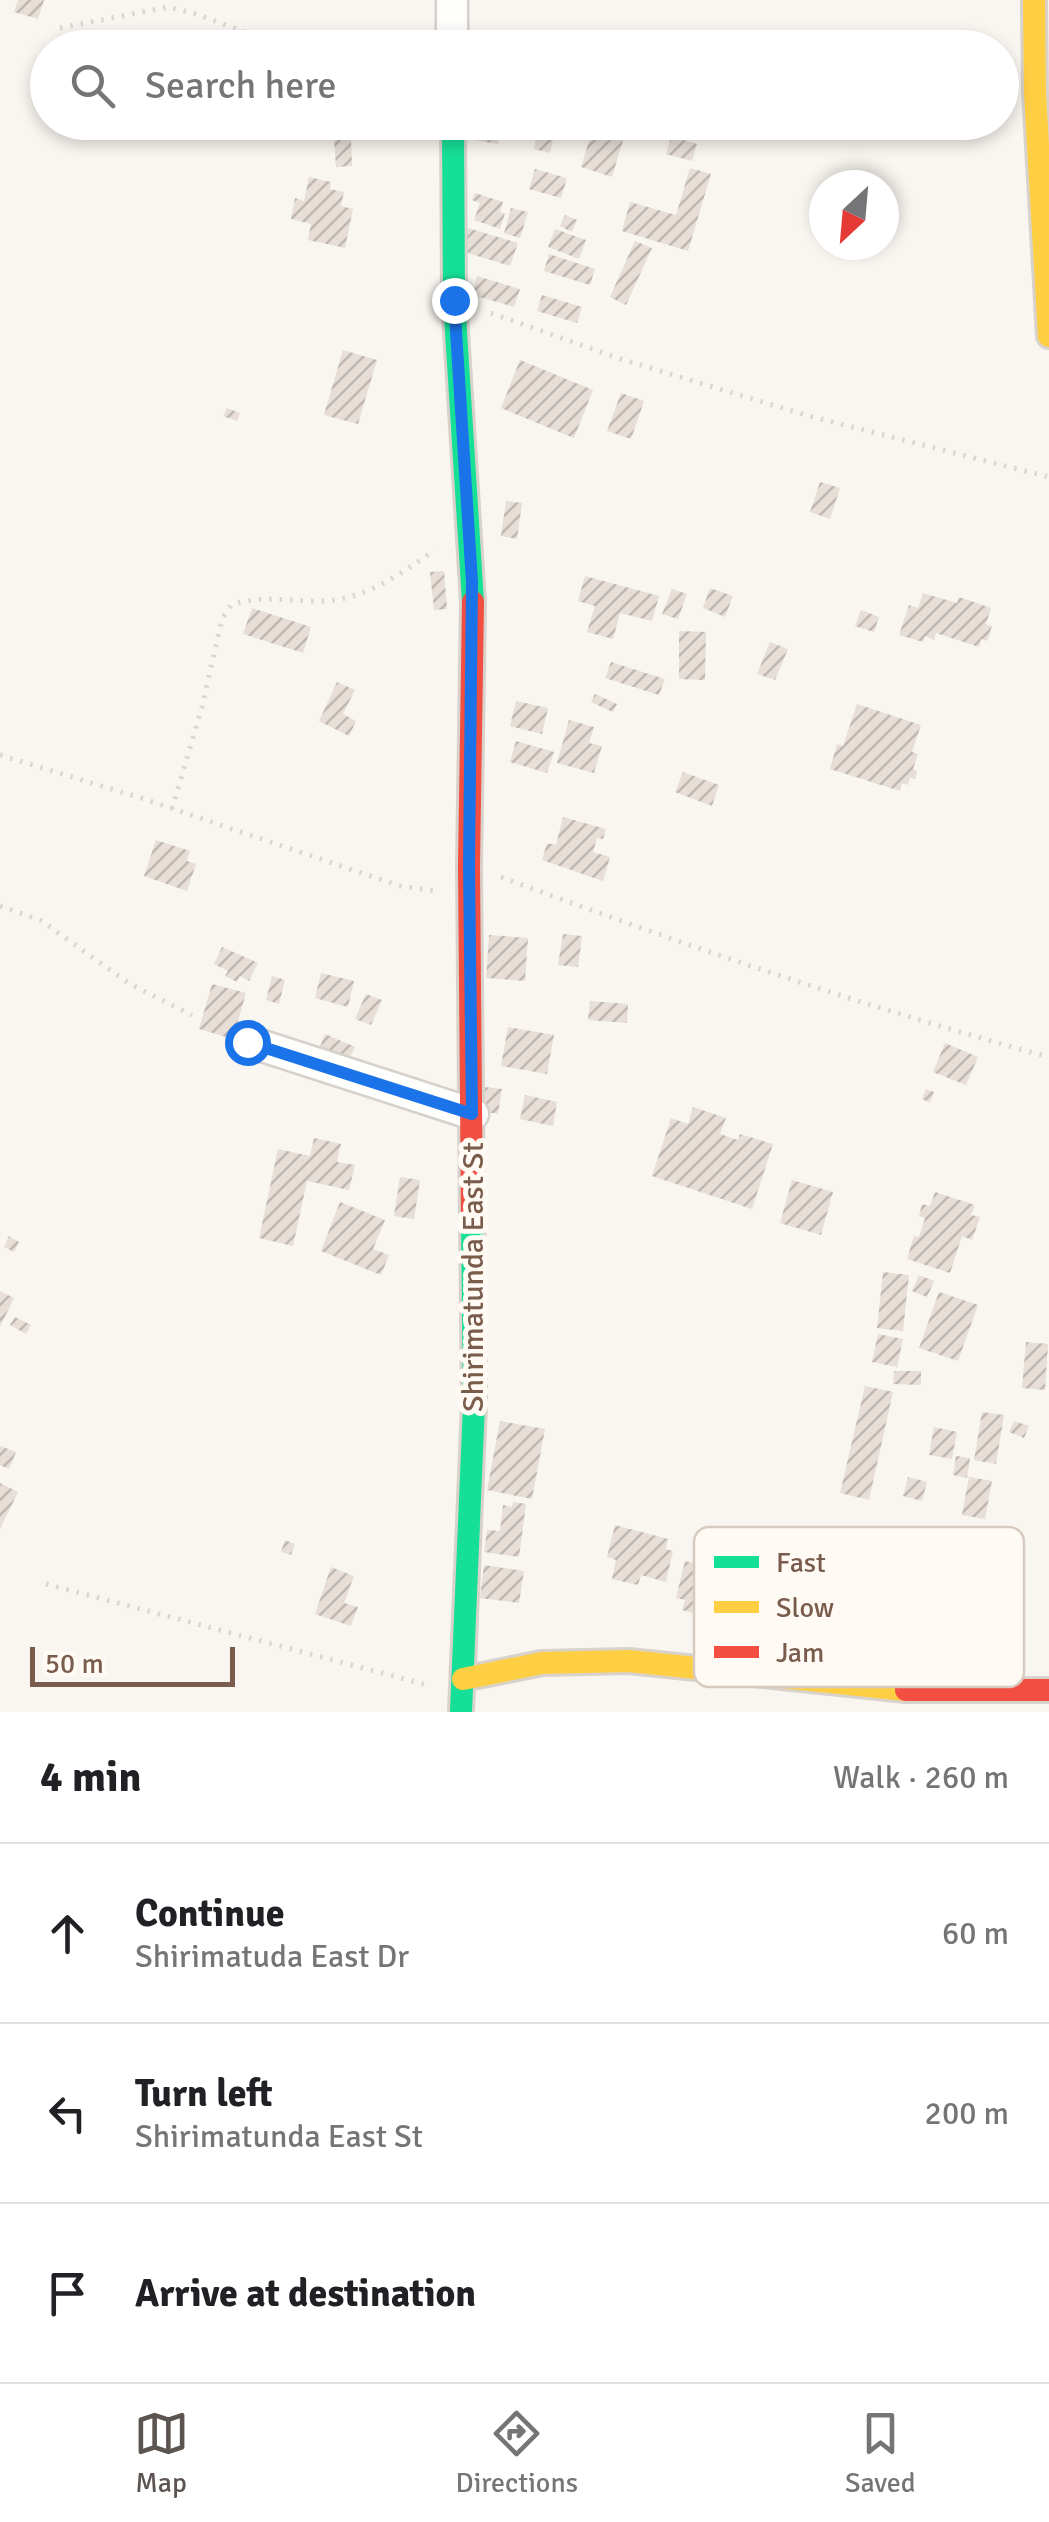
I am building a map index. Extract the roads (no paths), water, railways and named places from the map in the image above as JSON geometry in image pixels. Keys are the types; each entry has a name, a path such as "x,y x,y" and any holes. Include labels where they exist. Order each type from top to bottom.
{"street":[{"path":"452,0 452,30"},
{"path":"1034,0 1034,93 1049,336"},
{"name":"Shirimatunda East St","path":"452,140 454,300 472,582 469,866 474,1404 462,1695"},
{"path":"247,1042 472,1114"},
{"path":"462,1695 555,1662 694,1667"},
{"path":"872,1687 965,1693 1049,1690"}]}
